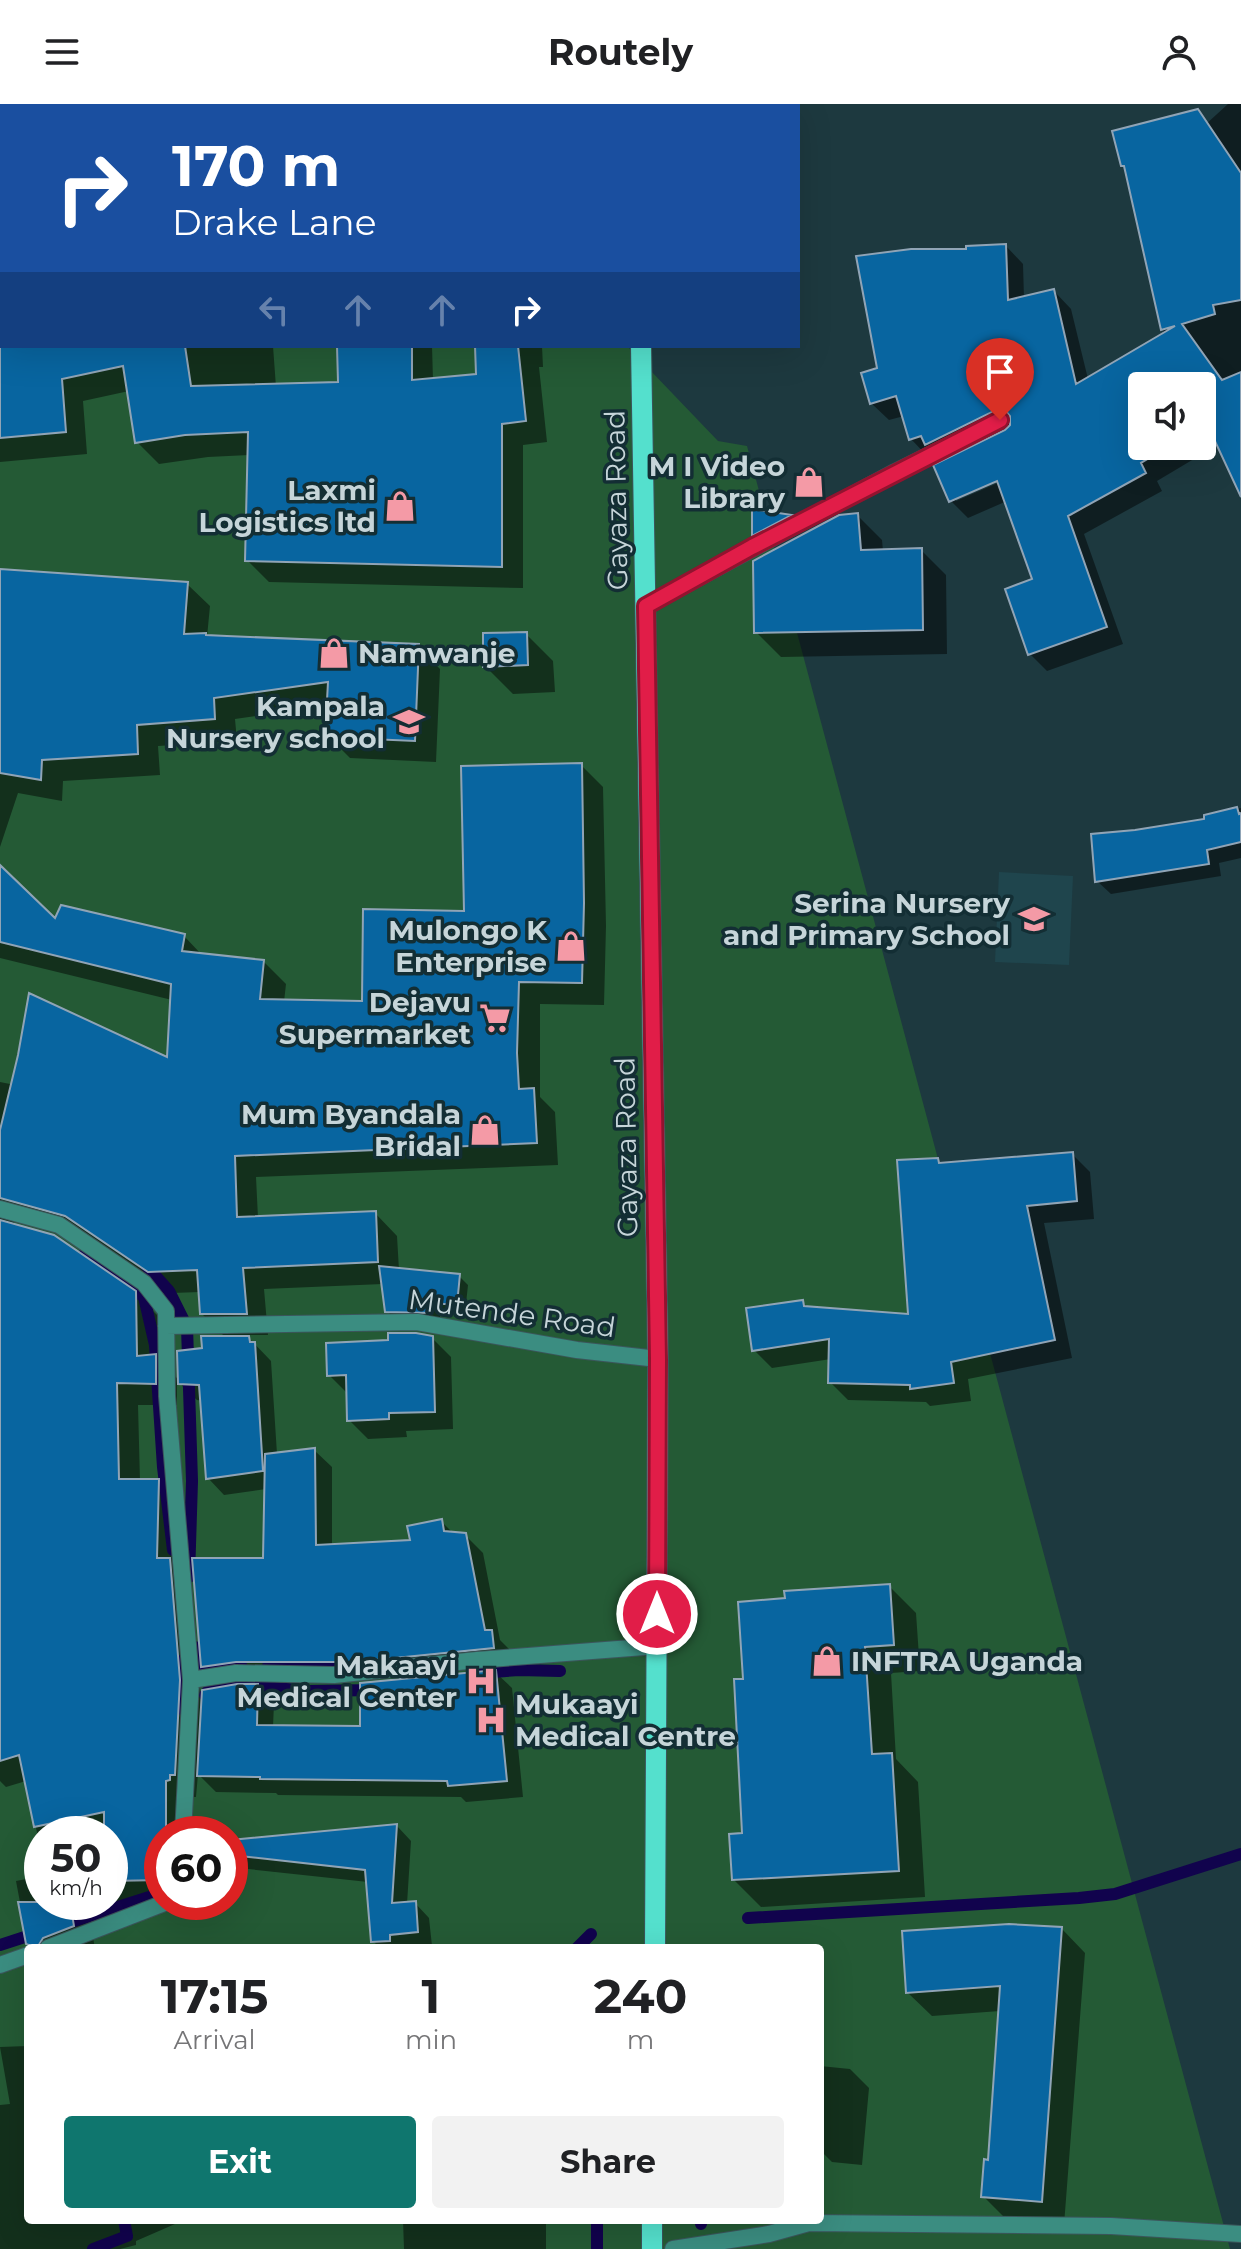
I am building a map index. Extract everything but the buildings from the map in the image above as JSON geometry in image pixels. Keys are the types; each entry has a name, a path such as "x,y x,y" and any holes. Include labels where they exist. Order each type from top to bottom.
{"main road":[{"name":"Gayaza Road","path":"641,348 658,1359 655,1944"},
{"path":"652,2224 652,2249"}],"street":[{"path":"646,606 752,547 1000,420"},
{"path":"0,1209 59,1225 144,1283 166,1311 167,1396 191,1680 184,1816"},
{"name":"Mutende Road","path":"166,1326 417,1322 577,1350 658,1359"},
{"path":"191,1680 236,1673 334,1675 657,1646"},
{"path":"58,1944 144,1911"},
{"path":"0,1965 24,1956"},
{"path":"824,2223 1111,2226 1241,2234"},
{"path":"673,2249 769,2234 805,2224"}],"shaded area":[{"name":"Serina Nursery and Primary School","path":"999,872 1073,876 1069,965 995,962"}],"green space":[{"path":"0,348 629,348 718,441 747,446 1230,2249 0,2249"}],"waterway":[{"path":"82,1256 108,1270 144,1297 155,1345 163,1467 173,1550"},
{"path":"143,1262 169,1291 187,1327 192,1481 189,1577"},
{"path":"195,1647 198,1665 242,1667"},
{"path":"182,1709 183,1660"},
{"path":"268,1666 370,1664"},
{"path":"480,1673 560,1671"},
{"path":"205,1695 214,1683 309,1691 376,1690"},
{"path":"748,1918 1115,1894 1241,1854"},
{"path":"58,1926 144,1899"},
{"path":"0,1945 37,1933"},
{"path":"581,1944 591,1934"},
{"path":"93,2249 127,2236 125,2224"},
{"path":"597,2224 597,2249"}],"place":[{"name":"M I Video Library","path":"809,482"},
{"name":"Laxmi Logistics ltd","path":"400,506"},
{"name":"Namwanje","path":"334,653"},
{"name":"Kampala Nursery school","path":"409,722"},
{"name":"Serina Nursery and Primary School","path":"1034,919"},
{"name":"Mulongo K Enterprise","path":"571,946"},
{"name":"Dejavu Supermarket","path":"495,1018"},
{"name":"Mum Byandala Bridal","path":"485,1130"},
{"name":"INFTRA Uganda","path":"827,1661"},
{"name":"Makaayi Medical Center","path":"481,1681"},
{"name":"Mukaayi Medical Centre","path":"491,1720"}],"route":[{"path":"657,1614 658,1359 646,606 752,547 1000,420"}]}
